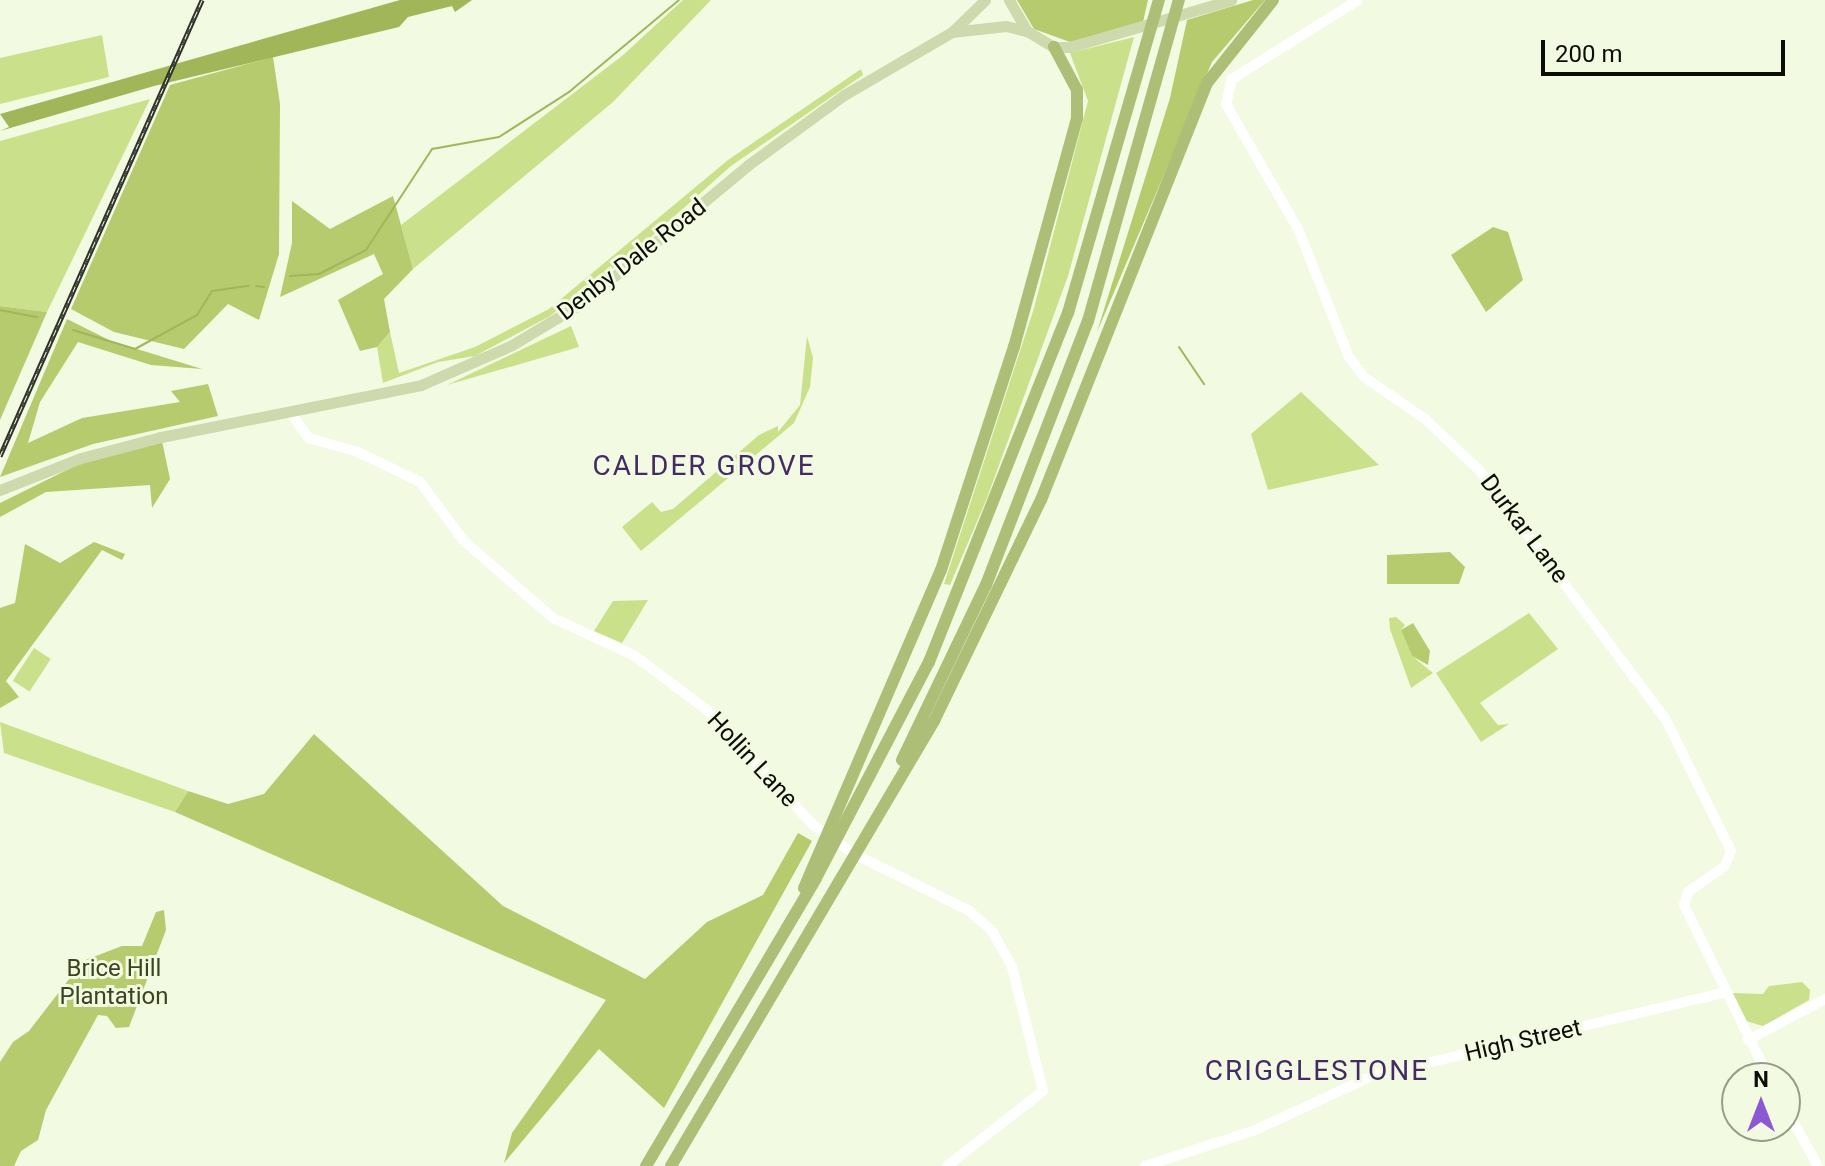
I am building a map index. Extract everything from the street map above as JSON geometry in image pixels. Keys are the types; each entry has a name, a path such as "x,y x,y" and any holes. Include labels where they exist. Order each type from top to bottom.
{"highway":[{"path":"646,1166 800,905 847,807 929,662 1034,409 1159,0"},
{"path":"872,820 986,585 1054,411 1126,200 1179,0"},
{"path":"671,1166 832,887 934,721 1041,500 1207,83 1273,0"},
{"path":"847,807 977,467 1073,140 1077,90 1054,47"}],"main road":[{"name":"Denby Dale Road","path":"0,490 148,440 292,415 421,385 542,328 600,290 748,165 844,95 952,32 985,0"},
{"path":"1009,0 1027,31 1054,47 1090,44 1231,0"},
{"name":"Denby Dale Road","path":"952,32 1006,26 1027,31"}],"street":[{"name":"Durkar Lane","path":"1358,0 1232,79 1226,104 1299,231 1349,357 1364,377 1425,419 1480,471 1639,681 1698,779 1731,851 1725,866 1688,892 1684,905 1724,993"},
{"name":"Hollin Lane","path":"292,415 303,436 358,452 420,482 464,541 553,618 635,656 707,710 813,825 854,854 959,905 992,931 1012,967 1043,1091 947,1166"},
{"path":"1724,993 1760,1062"},
{"name":"High Street","path":"1145,1166 1253,1131 1372,1076 1724,993"},
{"path":"1748,1040 1825,999"},
{"path":"1801,1136 1818,1166"}],"shaded area":[{"path":"400,0 472,0 455,12 452,6 408,17 399,27 154,86 0,131 9,127 0,114"},
{"path":"683,0 711,0 613,102 413,269 401,225 622,56"},
{"path":"102,35 109,77 0,104 0,58"},
{"path":"1134,37 1068,276 987,498 950,585 944,584 1034,308 1088,101 1070,53"},
{"path":"861,69 863,75 731,166 633,253 550,316 475,356 438,362 383,383 377,347 390,332 399,373 475,347 549,309 728,160"},
{"path":"150,99 47,312 0,306 0,141"},
{"path":"571,326 579,347 447,385"},
{"path":"807,336 813,358 810,387 794,423 641,551 622,527 652,502 661,512 673,509 759,435 778,426 778,432 800,405"},
{"path":"1301,392 1379,465 1268,490 1251,434"},
{"path":"648,600 622,643 594,631 613,601"},
{"path":"1529,613 1558,649 1480,703 1498,725 1509,724 1481,742 1436,673"},
{"path":"1396,617 1405,625 1401,630 1412,656 1433,673 1411,688 1390,629 1389,618"},
{"path":"34,648 51,659 30,692 13,681"},
{"path":"0,722 188,791 175,812 4,753"},
{"path":"1802,982 1810,990 1809,1000 1763,1026 1746,1021 1732,993 1763,994 1769,986"}],"green space":[{"path":"1017,0 1148,0 1143,22 1070,42 1034,29"},
{"path":"1253,0 1265,0 1212,62 1097,332 1170,98 1187,20"},
{"path":"273,57 280,104 279,254 259,320 228,304 184,349 114,332 71,309 170,85"},
{"path":"393,196 413,269 384,299 390,332 377,347 360,351 338,300 383,274 374,254 280,297 292,243 292,201 330,229"},
{"path":"1493,227 1508,232 1523,280 1486,312 1451,255"},
{"path":"0,306 47,312 0,420"},
{"path":"67,319 111,341 202,369 151,365 78,342 40,402 28,443 82,418 180,402 171,391 208,384 218,416 93,444 0,477"},
{"path":"162,441 170,479 152,508 150,485 46,492 0,517 0,503 81,463"},
{"path":"94,542 125,554 122,560 102,550 6,681 19,697 0,708 0,608 15,603 25,544 60,563"},
{"path":"1450,552 1465,567 1459,584 1387,584 1387,555"},
{"path":"1413,623 1430,651 1428,665 1412,656 1401,630"},
{"path":"314,734 503,906 645,979 707,922 763,895 798,833 812,841 664,1108 599,1049 504,1163 512,1133 606,1000 175,812 188,791 228,804 264,794"},
{"name":"Brice Hill Plantation","path":"164,910 166,930 129,1027 116,1028 107,1016 98,1015 46,1110 38,1140 21,1151 14,1166 0,1166 0,1062 13,1042 29,1031 83,961 122,946 142,946 156,912"}],"waterway":[{"path":"290,276 319,274 366,250 432,149 499,137 569,92 679,0"},
{"path":"73,330 135,349 197,315 212,291 249,286"},
{"path":"256,286 264,287"},
{"path":"0,310 37,317"},
{"path":"1179,347 1204,384"}],"railway":[{"path":"0,456 202,0"}],"district":[{"name":"CALDER GROVE","path":"704,466"},
{"name":"CRIGGLESTONE","path":"1317,1071"}]}
